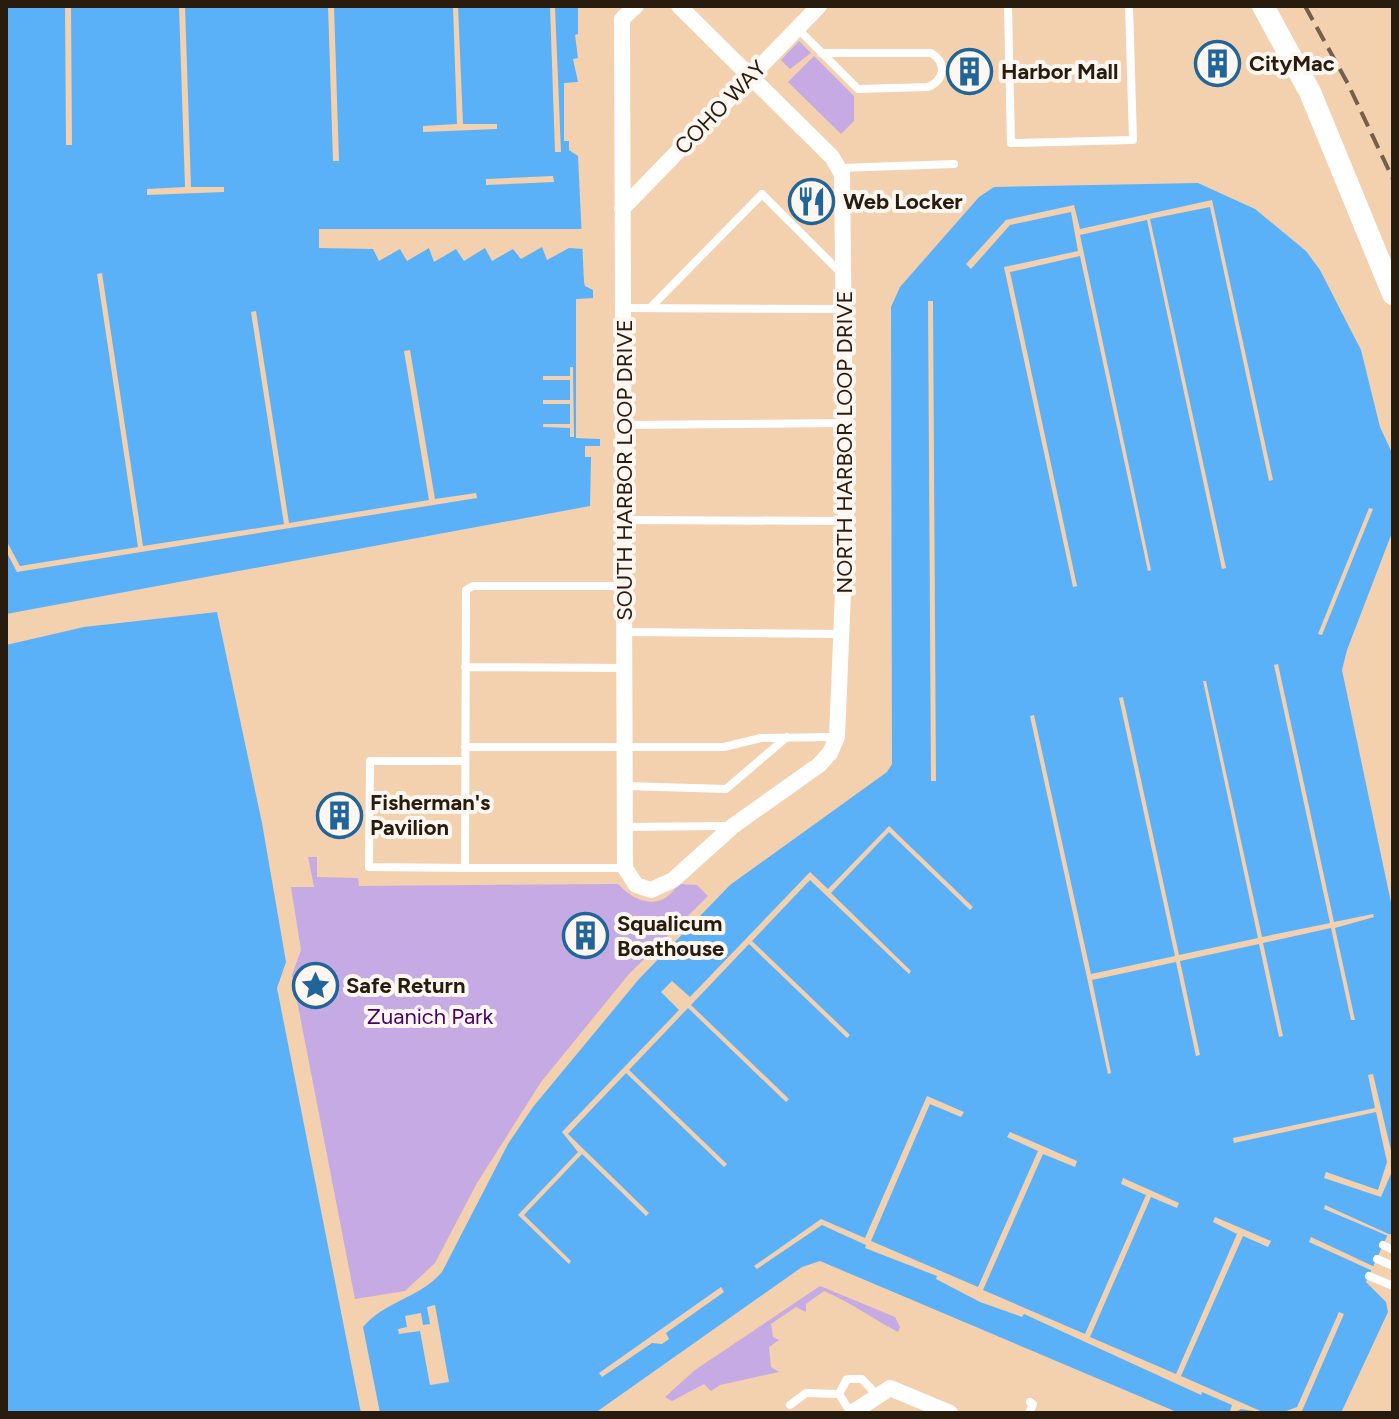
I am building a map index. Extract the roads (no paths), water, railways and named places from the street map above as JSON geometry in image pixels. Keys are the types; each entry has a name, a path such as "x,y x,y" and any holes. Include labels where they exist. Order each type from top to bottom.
{"street":[{"name":"SOUTH HARBOR LOOP DRIVE","path":"625,868 622,19 636,6"},
{"path":"679,6 840,168"},
{"name":"COHO WAY","path":"622,209 819,6"},
{"path":"1263,6 1325,125 1393,294"},
{"name":"NORTH HARBOR LOOP DRIVE","path":"837,737 846,521 844,193 840,168"},
{"path":"625,868 636,885 646,890 658,888 733,826 819,765 830,753 837,737"},
{"path":"851,1413 876,1394 893,1389 927,1409 950,1413"}],"lane":[{"path":"1008,6 1011,143 1133,140 1129,6"},
{"path":"797,28 821,53 858,89 928,87 938,82 942,71 940,60 931,53 821,53"},
{"path":"840,168 954,164"},
{"path":"650,308 762,194 845,277"},
{"path":"623,308 845,309"},
{"path":"624,425 845,423"},
{"path":"624,520 846,521"},
{"path":"465,868 465,593 468,588 624,586"},
{"path":"624,632 843,634"},
{"path":"465,667 625,668"},
{"path":"625,786 726,789 787,737"},
{"path":"465,747 724,747 761,738 837,737"},
{"path":"465,761 370,761 369,867 625,868"},
{"path":"625,827 733,826"},
{"path":"1383,1245 1393,1250"},
{"path":"1377,1259 1393,1266"},
{"path":"1369,1276 1393,1286"},
{"path":"839,1394 843,1382 857,1377 876,1394"},
{"path":"790,1405 810,1392 839,1394"},
{"path":"839,1394 851,1413"},
{"path":"1029,1413 1033,1404 1030,1402"}],"water":[{"path":"6,6 578,6 578,34 575,35 578,58 573,59 578,82 564,83 564,141 569,141 569,150 578,156 584,282 593,290 593,298 576,299 576,438 600,439 600,446 585,446 585,457 591,457 590,506 6,614"},
{"path":"1198,183 1255,209 1306,251 1320,270 1361,350 1380,427 1393,455 1393,530 1342,670 1393,912 1393,1234 1388,1234 1366,1282 1386,1302 1388,1312 1341,1413 1179,1413 820,1261 802,1267 595,1413 380,1413 363,1327 442,1272 508,1144 533,1107 639,979 730,885 887,772 892,764 891,307 900,287 979,197 994,187"},
{"path":"217,612 262,823 286,962 277,988 361,1413 6,1413 6,645 84,627"}],"railway":[{"path":"1305,6 1348,84 1393,179"}],"place":[{"name":"CityMac","path":"1218,63"},
{"name":"Harbor Mall","path":"970,71"},
{"name":"Web Locker","path":"812,201"},
{"name":"Fisherman's Pavilion","path":"339,815"},
{"name":"Squalicum Boathouse","path":"586,936"},
{"name":"Safe Return","path":"315,985"}],"park label":[{"name":"Zuanich Park","path":"430,1016"}]}
